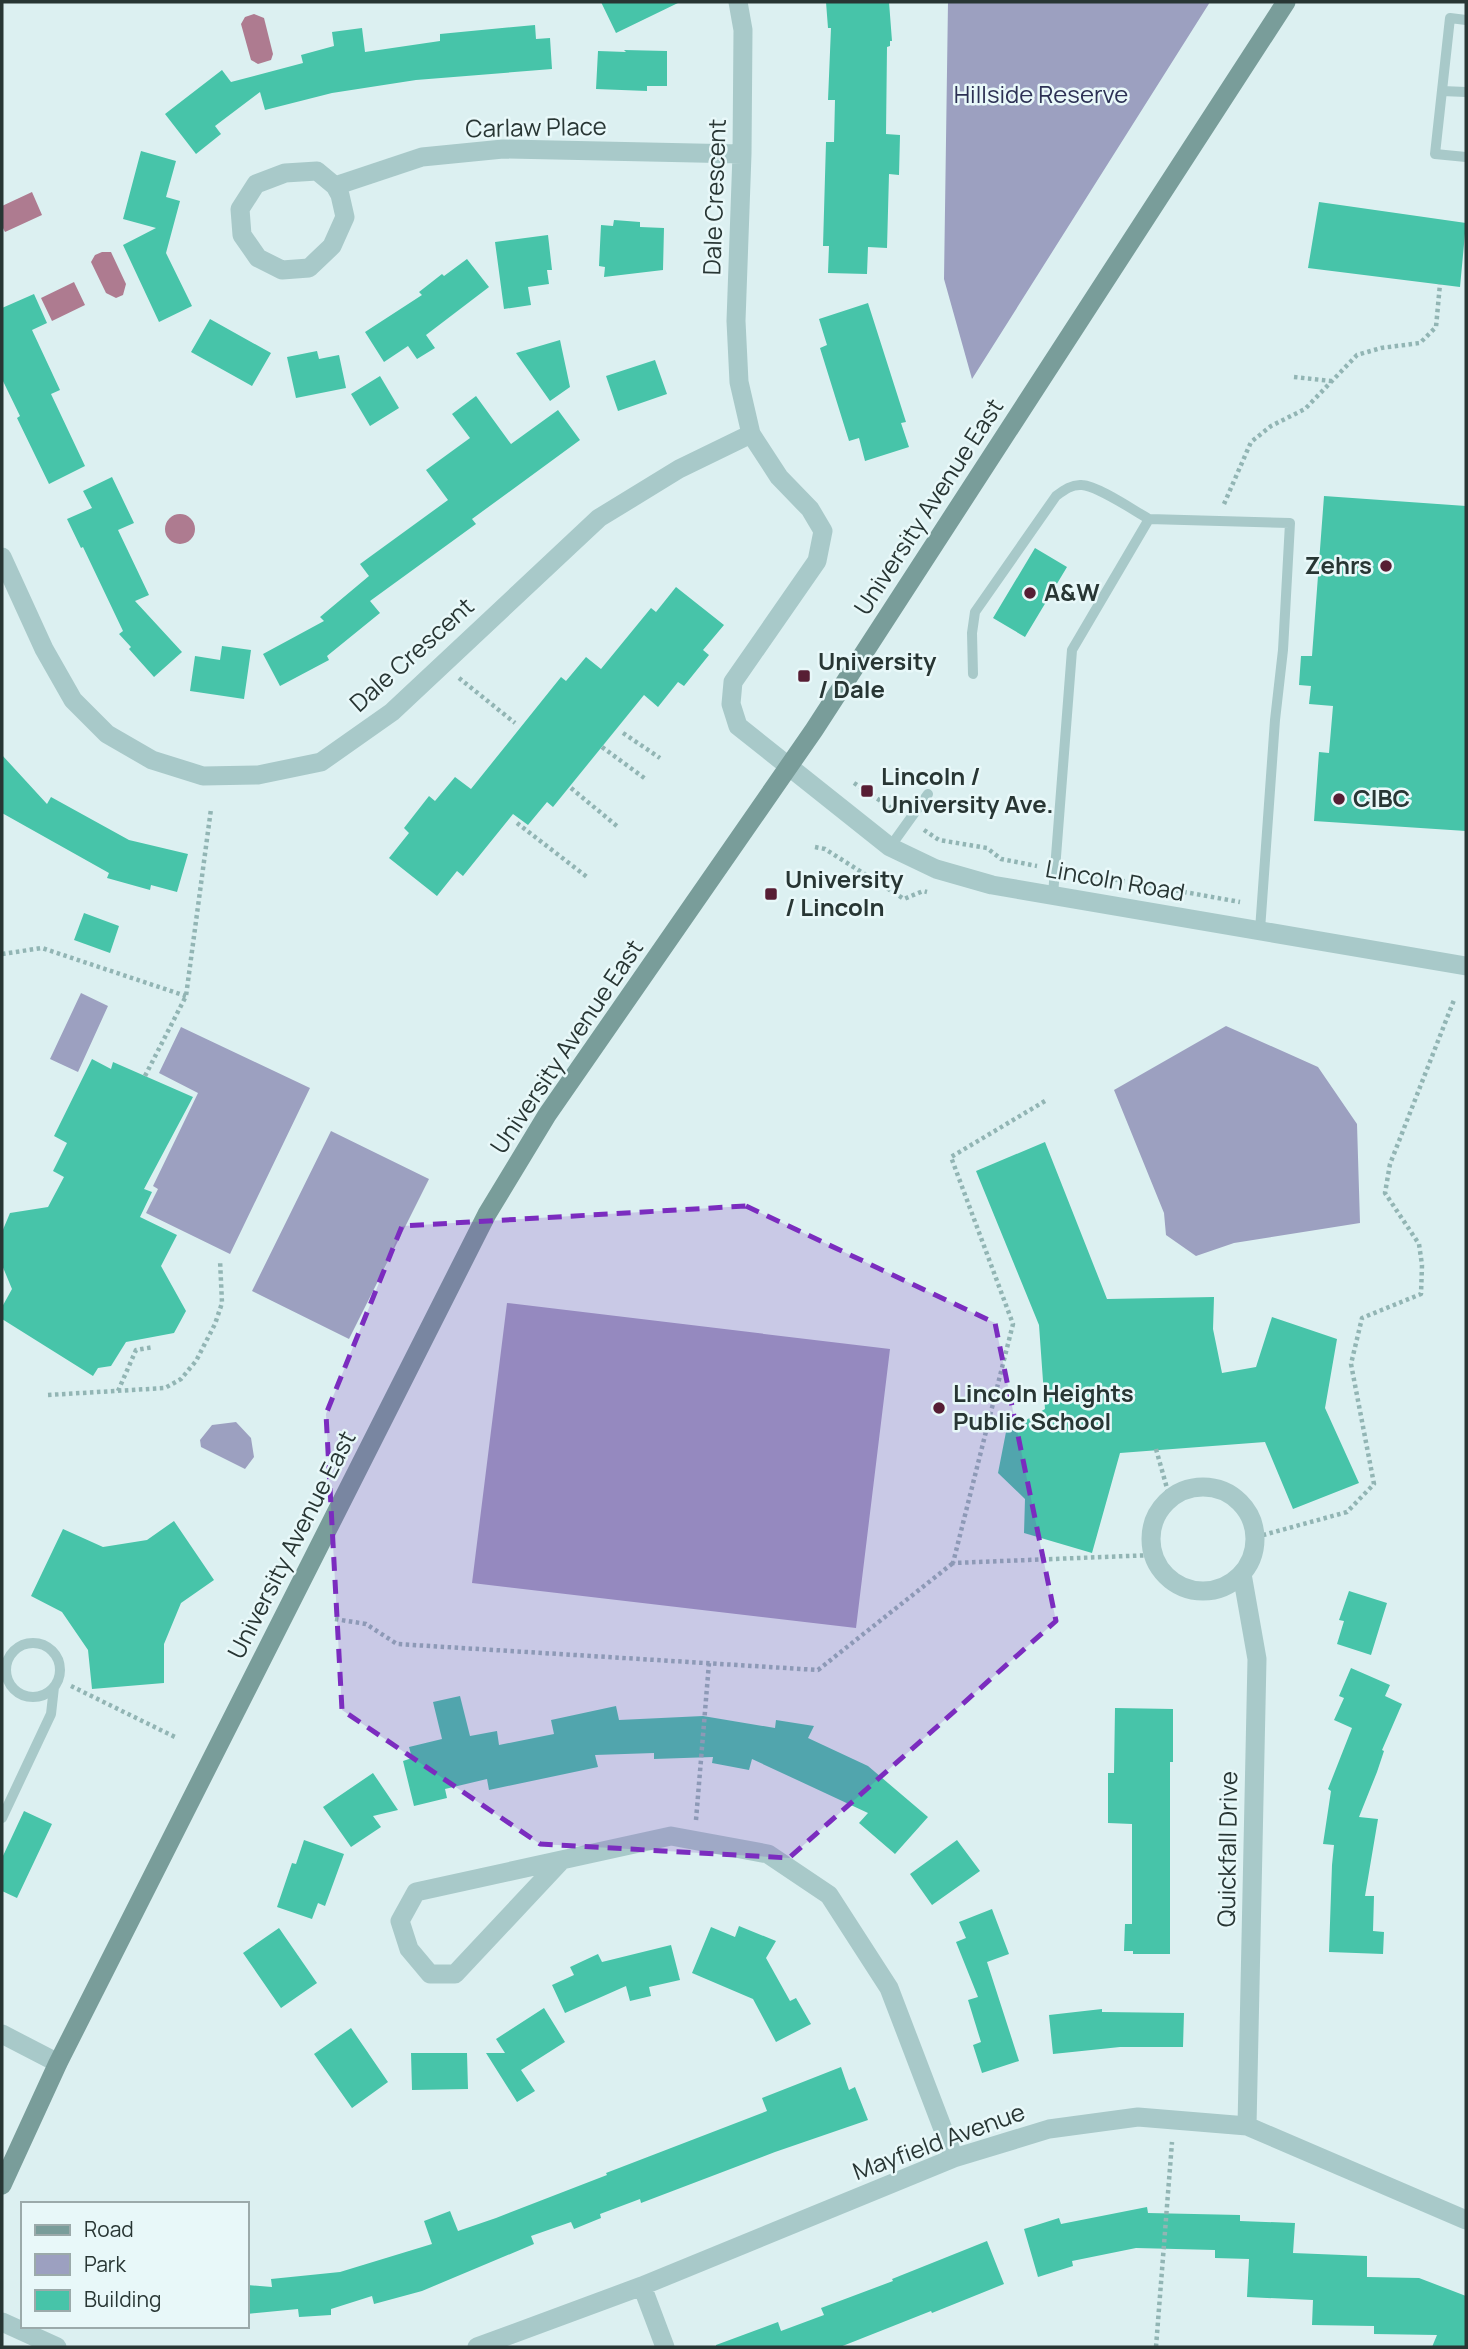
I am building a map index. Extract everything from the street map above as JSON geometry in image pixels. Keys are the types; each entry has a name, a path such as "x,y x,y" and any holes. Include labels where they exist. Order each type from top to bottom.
{"main road":[{"name":"University Avenue East","path":"2,2185 58,2063 487,1213 547,1115 789,766 1286,2"}],"street":[{"name":"Dale Crescent","path":"738,2 743,30 736,321 738,382 751,434 779,477 810,509 822,531 817,561 733,682 732,704 738,726 789,766"},
{"name":"Carlaw Place","path":"335,186 422,157 503,149 742,154"},
{"path":"317,171 335,186 345,217 332,246 317,261 309,268 282,270 258,258 242,235 240,209 256,184 285,173 317,171"},
{"name":"Dale Crescent","path":"2,557 44,649 73,700 107,734 152,760 203,776 258,775 321,762 392,712 599,518 679,469 751,434"},
{"name":"Lincoln Road","path":"789,766 890,847 936,869 992,885 1466,966"},
{"path":"1196,1487 1225,1491 1237,1499 1247,1510 1255,1537 1250,1563 1242,1574 1219,1589 1192,1590 1179,1586 1159,1568 1153,1555 1151,1540 1153,1524 1159,1510 1182,1491 1196,1487"},
{"name":"Quickfall Drive","path":"1242,1574 1257,1659 1247,2126"},
{"path":"561,1861 455,1975 430,1974 409,1949 400,1921 416,1892 671,1836 768,1854 829,1895 889,1988 954,2158"},
{"path":"2,2034 58,2063"},
{"name":"Mayfield Avenue","path":"477,2347 642,2286 954,2158 1049,2129 1138,2117 1247,2126 1466,2220"},
{"path":"642,2286 665,2347"},
{"path":"2,2322 57,2347"}],"lane":[{"path":"1466,20 1450,18 1435,154 1466,157"},
{"path":"1442,91 1466,92"},
{"path":"973,674 972,633 975,612 1056,496 1067,487 1081,485 1093,488 1149,519 1290,523 1283,650 1275,720 1260,930"},
{"path":"1053,895 1072,650 1149,519"},
{"path":"890,847 928,793"},
{"path":"2,1818 51,1714 60,1662 56,1654 42,1644 17,1647 7,1661 6,1671 13,1688 29,1697 47,1693 56,1683"}],"path":[{"path":"1217,521 1251,442 1271,426 1305,409 1357,355 1420,342 1436,327 1440,284"},
{"path":"1294,377 1331,381"},
{"path":"442,664 515,723"},
{"path":"623,733 660,758"},
{"path":"602,747 647,780"},
{"path":"571,788 618,827"},
{"path":"145,1076 186,996 211,809"},
{"path":"517,823 587,877"},
{"path":"815,847 825,849 904,900"},
{"path":"987,848 1001,859 1262,905"},
{"path":"2,954 43,948 186,996"},
{"path":"1255,1537 1347,1512 1374,1484 1351,1364 1362,1318 1421,1294 1422,1265 1419,1244 1385,1193 1390,1164 1454,1000"},
{"path":"953,1563 1013,1324 951,1157 1045,1101"},
{"path":"48,1395 165,1388 181,1379 196,1361 215,1324 222,1303 220,1259"},
{"path":"118,1391 136,1350 154,1347"},
{"path":"1156,1449 1170,1499"},
{"path":"335,1619 366,1625 397,1644 818,1670 953,1563 1153,1555"},
{"path":"695,1841 709,1663"},
{"path":"56,1683 177,1738"},
{"path":"1156,2347 1171,2156"}],"highlighted area":[{"path":"746,1206 995,1323 1056,1621 789,1858 540,1844 342,1710 326,1414 402,1226"}],"green space":[{"name":"Hillside Reserve","path":"948,2 1210,2 972,379 944,279"},
{"path":"81,993 108,1006 78,1072 50,1059"},
{"path":"1226,1026 1318,1067 1357,1124 1360,1223 1234,1243 1196,1256 1166,1235 1164,1213 1114,1090"},
{"path":"181,1027 310,1088 230,1254 146,1213 158,1189 153,1186 198,1093 159,1073"},
{"path":"331,1131 429,1179 349,1339 252,1291"},
{"path":"507,1303 890,1349 856,1628 472,1583"},
{"path":"236,1422 251,1438 254,1457 245,1469 201,1447 200,1440 212,1425"}],"shaded area":[{"path":"254,14 264,18 273,54 271,60 258,64 251,60 241,24 245,17"},
{"path":"32,192 42,215 5,232 2,226 2,206"},
{"path":"111,252 126,284 123,295 116,298 106,293 91,262 95,255"},
{"path":"74,282 85,305 52,321 41,298"},
{"path":"180,514 191,518 195,529 191,540 180,544 169,540 165,529 169,518"}],"building":[{"path":"601,2 680,2 616,33"},
{"path":"826,2 889,2 892,41 887,47 886,134 900,135 899,175 889,174 887,248 868,247 867,274 828,273 829,246 823,246 826,142 834,142 835,100 828,100 831,28 828,28"},
{"path":"535,25 536,39 550,38 552,69 416,80 332,93 265,110 260,92 215,126 221,134 196,154 165,114 222,70 231,82 303,63 301,55 334,46 332,32 362,28 365,52 440,41 440,34"},
{"path":"624,50 667,51 667,86 647,86 647,91 596,89 598,51 626,52"},
{"path":"141,151 176,161 166,197 180,201 166,253 192,306 159,322 123,245 156,228 123,219"},
{"path":"1319,202 1466,223 1460,287 1308,268"},
{"path":"614,220 640,222 640,227 664,228 663,270 604,277 605,267 599,266 601,225 613,226"},
{"path":"548,235 552,270 547,270 549,284 528,287 531,305 504,309 495,242"},
{"path":"467,259 489,287 426,335 435,348 417,359 408,346 384,362 365,332 422,295 419,292"},
{"path":"34,294 47,323 32,330 60,390 51,394 85,466 49,484 17,418 20,416 2,379 2,308"},
{"path":"868,303 906,422 901,423 909,447 865,461 859,438 849,441 820,348 827,345 819,319"},
{"path":"210,319 271,353 252,386 191,352"},
{"path":"560,340 570,387 550,401 516,353"},
{"path":"317,351 319,359 339,355 346,388 296,398 287,357"},
{"path":"655,360 667,394 618,411 606,376"},
{"path":"380,376 399,408 370,426 351,394"},
{"path":"476,396 511,444 558,410 580,440 472,519 476,524 370,601 380,613 327,656 329,660 280,686 263,654 324,621 320,617 369,576 360,564 448,500 426,470 470,438 452,414"},
{"path":"112,477 134,523 118,530 149,595 135,601 182,652 154,677 119,634 123,631 67,519 92,508 83,491"},
{"path":"1324,496 1466,506 1466,831 1314,821 1319,752 1329,753 1333,706 1309,704 1311,686 1299,685 1301,656 1312,656"},
{"name":"A&W","path":"1035,548 1067,567 1025,637 993,618"},
{"path":"676,587 724,625 703,650 709,655 684,686 678,682 658,707 644,695 553,807 547,802 528,825 513,814 463,876 457,871 437,896 389,858 409,833 404,828 429,796 435,801 455,777 471,789 561,677 566,681 586,657 601,669 651,608 656,612"},
{"path":"222,646 251,650 244,699 190,691 195,656 220,660"},
{"path":"2,755 47,804 51,797 129,840 188,854 177,892 151,885 150,890 107,878 109,873 2,813"},
{"path":"84,913 119,926 110,953 74,940"},
{"path":"92,1059 111,1069 113,1062 193,1097 144,1189 152,1192 140,1217 177,1235 161,1266 186,1311 174,1333 126,1342 111,1366 98,1368 93,1376 2,1319 2,1307 12,1289 2,1265 2,1232 10,1213 48,1207 64,1177 53,1171 67,1143 54,1136"},
{"path":"1045,1142 1107,1299 1214,1297 1213,1329 1222,1373 1256,1367 1272,1317 1337,1339 1325,1408 1359,1483 1293,1509 1265,1442 1120,1453 1092,1553 1024,1533 1025,1499 998,1473 1006,1432 1045,1409 1039,1325 976,1171"},
{"path":"174,1521 214,1580 181,1603 164,1644 164,1683 92,1689 88,1650 62,1612 31,1596 63,1529 103,1547 147,1540"},
{"path":"1349,1591 1387,1603 1371,1655 1337,1644 1344,1621 1339,1620"},
{"path":"1351,1668 1390,1685 1385,1696 1402,1704 1382,1750 1384,1751 1377,1772 1359,1817 1378,1819 1365,1896 1374,1896 1373,1931 1384,1932 1383,1954 1329,1952 1334,1845 1323,1844 1331,1791 1328,1789 1352,1728 1334,1720 1344,1698 1339,1696"},
{"path":"460,1696 470,1736 497,1731 499,1745 554,1734 551,1720 616,1706 619,1720 703,1716 775,1728 776,1720 814,1726 808,1738 868,1766 928,1817 895,1854 859,1823 868,1813 752,1759 749,1770 712,1763 713,1757 654,1759 654,1753 595,1755 598,1767 489,1790 487,1779 445,1789 447,1798 414,1806 403,1761 412,1758 409,1747 442,1739 433,1702"},
{"path":"1115,1708 1173,1709 1173,1762 1170,1762 1170,1954 1133,1954 1133,1951 1124,1951 1125,1924 1132,1924 1132,1824 1108,1823 1108,1773 1114,1773"},
{"path":"373,1773 398,1810 373,1816 381,1827 351,1847 323,1807"},
{"path":"24,1811 52,1824 17,1898 2,1891 2,1858"},
{"path":"304,1840 344,1854 325,1906 318,1903 312,1919 277,1907 292,1863 296,1864"},
{"path":"957,1840 980,1871 932,1905 910,1874"},
{"path":"992,1909 1009,1954 987,1962 1019,2061 982,2073 973,2045 981,2042 968,2000 978,1997 956,1942 966,1938 959,1922"},
{"path":"739,1926 776,1941 766,1958 790,2001 796,1998 811,2024 776,2042 753,1999 692,1973 711,1927 735,1937"},
{"path":"279,1928 317,1983 281,2008 243,1953"},
{"path":"671,1945 680,1980 649,1987 651,1996 630,2001 626,1986 565,2013 552,1985 574,1975 570,1967 598,1954 602,1962"},
{"path":"544,2008 565,2042 521,2070 535,2091 517,2102 486,2053 505,2053 496,2039"},
{"path":"1102,2009 1102,2012 1184,2013 1183,2047 1120,2047 1053,2054 1049,2015"},
{"path":"351,2028 388,2082 352,2108 314,2054"},
{"path":"411,2053 467,2053 468,2089 412,2090"},
{"path":"841,2067 849,2090 855,2087 868,2120 641,2203 640,2199 600,2214 601,2218 574,2229 571,2222 531,2236 534,2244 422,2291 374,2304 372,2296 331,2309 331,2315 299,2317 298,2309 248,2314 248,2285 272,2287 271,2279 340,2272 432,2244 424,2221 450,2211 458,2231 496,2218 767,2111 762,2098"},
{"path":"1147,2207 1148,2213 1240,2215 1240,2221 1295,2223 1293,2253 1367,2256 1367,2277 1419,2278 1466,2296 1466,2347 1432,2347 1437,2335 1374,2334 1374,2326 1312,2325 1313,2300 1247,2297 1249,2259 1215,2258 1215,2250 1136,2248 1072,2261 1073,2266 1038,2277 1024,2229 1059,2218 1061,2224"},
{"path":"987,2241 1004,2284 932,2313 931,2311 840,2347 716,2347 778,2322 781,2331 824,2315 821,2308"}],"place":[{"name":"Zehrs","path":"1386,566"},
{"name":"A&W","path":"1030,593"},
{"name":"University / Dale","path":"804,676"},
{"name":"Lincoln / University Ave.","path":"867,791"},
{"name":"CIBC","path":"1339,799"},
{"name":"University / Lincoln","path":"771,894"},
{"name":"Lincoln Heights Public School","path":"939,1408"}]}
